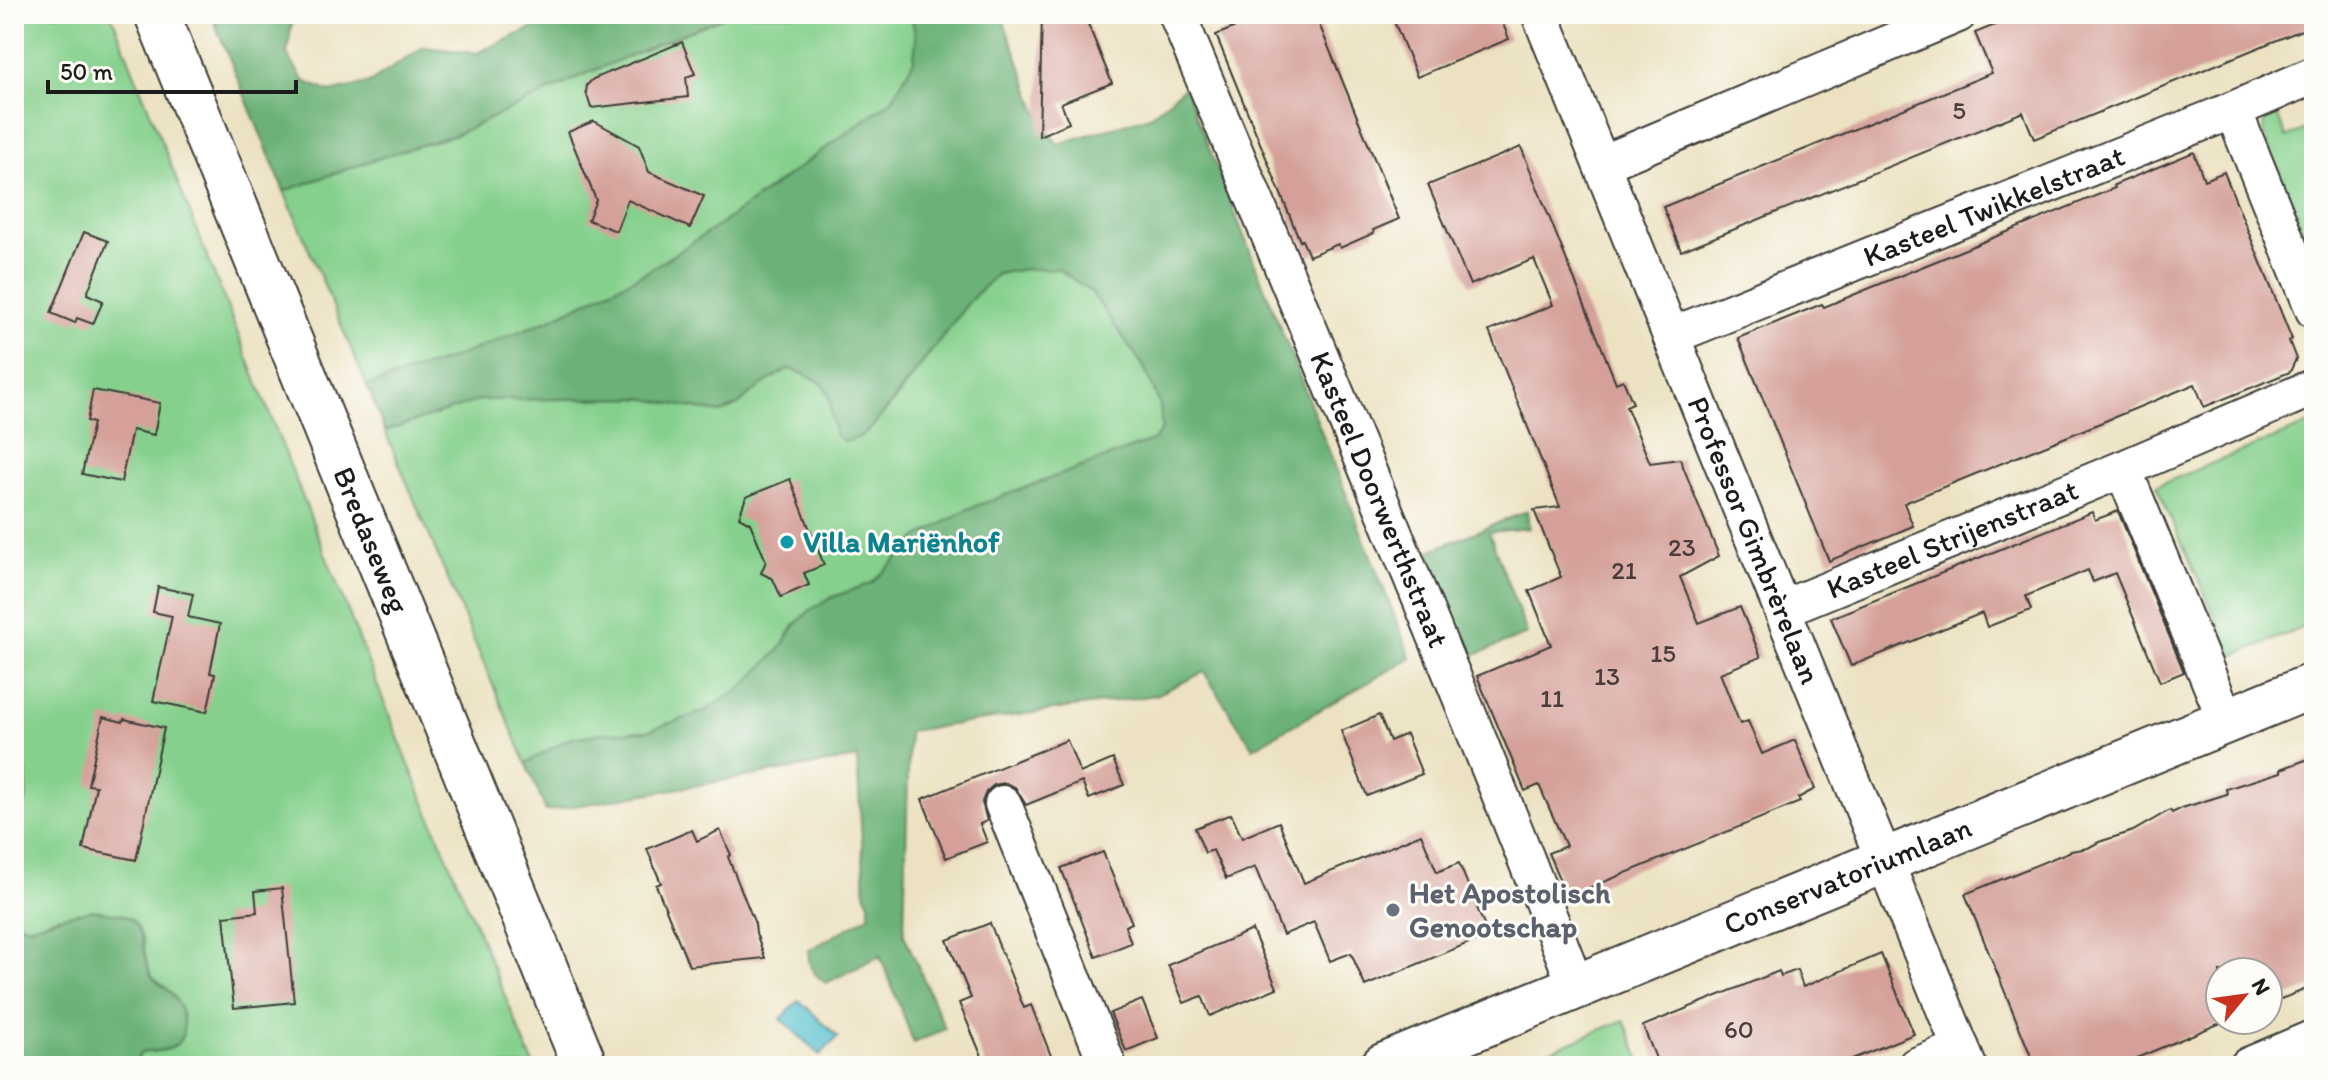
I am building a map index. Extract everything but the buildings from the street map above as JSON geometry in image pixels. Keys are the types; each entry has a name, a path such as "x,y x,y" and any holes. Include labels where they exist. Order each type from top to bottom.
{"street":[{"name":"Bredaseweg","path":"157,14 585,1066"},
{"name":"Kasteel Doorwerthstraat","path":"1177,14 1506,807 1576,986"},
{"name":"Professor Gimbrèrelaan","path":"1540,14 1965,1057"},
{"path":"1602,164 1958,14"},
{"name":"Kasteel Twikkelstraat","path":"1671,336 2314,75"},
{"path":"2233,110 2314,310"},
{"name":"Kasteel Strijenstraat","path":"1782,609 2314,387"},
{"path":"2123,469 2226,720"},
{"name":"Conservatoriumlaan","path":"1383,1066 2314,685"},
{"path":"1003,804 1108,1066"},
{"path":"2248,1066 2314,1038"},
{"path":"1916,1066 1965,1057"}],"green space":[{"path":"14,14 111,14 407,760 534,1066 133,1066 141,1053 171,1047 182,1034 183,1026 176,1001 149,971 143,938 67,916 31,926 14,919 14,826 26,800 26,771 14,751"},
{"path":"211,14 293,14 287,54 304,81 330,92 369,83 424,47 477,53 564,14 731,14 590,72 457,134 284,191"},
{"path":"731,14 911,14 916,39 914,60 892,100 721,224 645,273 551,319 453,358 367,386 284,191 457,134 590,72"},
{"path":"911,14 1001,14 1044,128 1058,144 1150,116 1185,87 1411,658 1253,748 1204,672 1156,695 909,731 904,934 945,1029 914,1043 880,956 826,983 814,973 809,961 809,950 869,916 857,758 546,811 526,763 569,739 602,733 647,731 703,712 743,687 780,649 795,625 810,610 833,597 872,583 919,537 968,509 1154,440 1162,429 1160,404 1144,367 1091,292 1058,269 1024,269 997,274 972,298 874,425 862,436 845,442 835,435 829,399 823,385 788,369 760,386 738,405 720,413 642,398 480,400 385,431 367,386 453,358 551,319 645,273 721,224 892,100 914,60 916,38"},
{"path":"2275,109 2286,137 2314,126 2314,261 2263,131 2265,111"},
{"path":"1024,269 1059,269 1091,291 1144,367 1160,404 1162,429 1154,440 968,509 919,537 872,583 833,597 795,624 780,649 743,687 703,712 647,731 602,733 569,739 526,763 385,431 480,400 642,398 720,413 738,405 760,386 788,369 821,383 829,396 831,417 862,436 891,405 972,298 997,274"},
{"path":"2314,422 2314,623 2233,656 2156,486"},
{"path":"1527,511 1529,528 1489,532 1527,634 1470,657 1427,552"},
{"path":"14,751 24,771 26,788 14,826"},
{"path":"93,910 125,916 136,924 151,975 172,994 180,1007 184,1023 181,1037 171,1048 141,1053 133,1066 14,1066 14,919 18,924 30,927"},
{"path":"1624,1020 1643,1066 1512,1066"}],"water":[{"path":"799,1000 838,1037 820,1055 781,1019"}],"place":[{"name":"Villa Mariënhof","path":"787,542"},
{"name":"Het Apostolisch Genootschap","path":"1393,910"}]}
